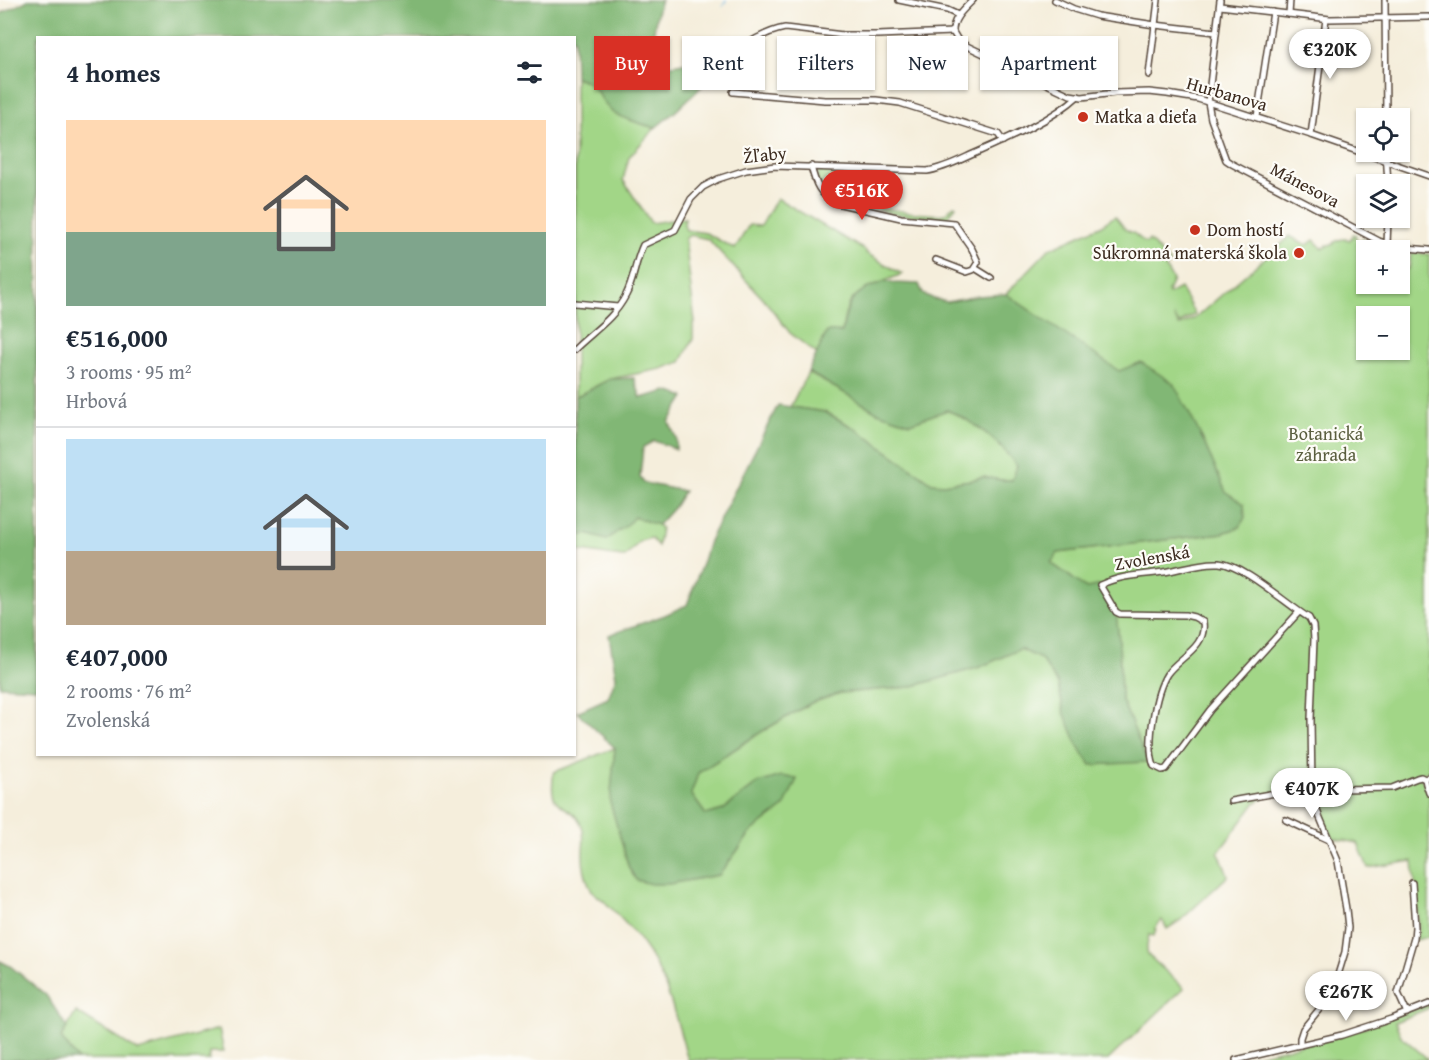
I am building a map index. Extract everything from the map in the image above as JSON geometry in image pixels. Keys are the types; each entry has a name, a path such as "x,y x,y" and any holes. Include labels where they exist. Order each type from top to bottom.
{"street":[{"path":"899,0 947,10 958,15"},
{"path":"761,36 776,29 785,28 843,35 953,32 952,27 958,15 973,0"},
{"path":"1054,0 1097,16 1216,32"},
{"path":"1149,75 1158,0"},
{"path":"1289,14 1290,0"},
{"path":"1385,0 1386,108"},
{"path":"1208,102 1220,3 1326,19 1429,17"},
{"path":"1257,117 1273,12"},
{"path":"1311,135 1326,19"},
{"name":"Hurbanova","path":"953,32 959,42 1063,92 1078,96 1125,92 1156,93 1208,102 1356,150"},
{"path":"733,92 825,100 876,100 900,103 998,134 1003,141"},
{"name":"Žľaby","path":"576,348 608,321 625,298 643,245 675,230 691,199 703,187 729,175 775,166 931,170 1003,141 1038,123 1078,96"},
{"name":"Mánesova","path":"1208,102 1211,119 1225,158 1229,162 1378,240"},
{"name":"Hurbanova","path":"1390,162 1429,176"},
{"path":"811,166 814,178 828,200 901,218 954,222 978,262 970,272 964,272 936,260"},
{"name":"Mánesova","path":"1410,248 1429,250"},
{"path":"975,268 991,278"},
{"path":"576,303 618,307"},
{"name":"Zvolenská","path":"1299,612 1210,710 1166,769 1162,770 1154,766 1151,733 1160,693 1166,676 1198,642 1203,632 1203,622 1185,615 1120,614 1113,608 1100,585 1120,578 1222,563 1240,570 1272,591 1312,622 1314,632 1311,719 1312,789 1318,813 1338,861 1348,928 1342,965 1337,978 1326,1000 1303,1029 1299,1038 1300,1045"},
{"path":"1231,801 1286,790 1392,789 1421,777 1427,778 1425,782 1429,793"},
{"path":"1286,820 1329,840"},
{"path":"1407,1013 1398,993 1414,939 1412,883"},
{"path":"1236,1060 1356,1031 1429,1004"}],"green space":[{"path":"28,0 661,0 654,36 594,36 594,87 576,77 576,36 36,36 36,688 0,686 0,14"},
{"path":"682,63 682,90 698,90 655,128 614,113 596,90 670,90 670,65"},
{"path":"576,77 593,86 614,113 655,128 629,157 623,180 651,223 685,218 686,230 706,233 735,249 749,225 761,226 777,198 902,274 856,296 847,309 842,332 827,332 817,354 790,333 766,302 708,239 690,235 685,239 695,323 693,323 693,339 681,362 661,369 610,379 576,396"},
{"path":"820,169 928,174 850,172 833,176 823,183 821,186 826,194 846,201 936,214 945,213 954,205 956,206 946,219 892,214 843,203 826,196 817,180"},
{"name":"Botanická záhrada","path":"1115,216 1126,230 1146,243 1149,240 1169,262 1170,264 1165,267 1173,280 1169,294 1180,288 1195,314 1179,324 1174,316 1179,326 1195,318 1276,250 1289,236 1307,245 1314,240 1322,248 1333,245 1336,241 1350,240 1353,234 1356,235 1355,238 1358,240 1356,240 1356,294 1410,294 1411,253 1429,254 1429,772 1418,773 1429,793 1429,937 1416,940 1419,926 1413,861 1368,868 1358,843 1333,838 1320,806 1317,794 1320,792 1287,792 1268,796 1256,802 1218,853 1228,876 1181,920 1167,929 1162,920 1157,925 1154,936 1149,935 1148,955 1184,988 1108,1060 688,1060 670,998 658,969 628,926 590,888 584,865 582,827 572,812 556,802 552,786 554,772 615,748 611,803 629,868 719,875 752,831 784,807 758,783 723,810 706,815 691,794 698,773 811,703 841,693 910,687 980,667 1020,649 1041,659 1058,684 1064,712 1146,762 1147,760 1121,698 1119,640 1093,587 1087,588 1078,584 1051,563 1057,553 1223,533 1240,527 1202,438 1119,372 1006,294 1049,249 1100,226"},
{"path":"886,281 919,284 923,294 947,302 1006,294 1119,371 1141,362 1174,384 1202,438 1226,492 1244,504 1245,517 1240,527 1223,533 1058,553 1051,563 1087,588 1100,585 1116,612 1121,698 1147,760 1146,762 1091,765 1078,746 1064,712 1058,684 1041,659 1020,649 980,667 910,687 841,693 811,703 761,732 698,773 691,794 706,815 723,810 758,783 782,776 797,779 784,807 752,831 719,875 669,884 651,884 636,880 629,868 610,802 615,748 577,712 608,698 616,677 609,635 687,605 709,541 778,405 825,412 856,429 932,483 943,484 983,477 1012,480 1017,466 995,441 968,420 947,410 910,423 877,412 808,372 827,332 842,332 847,311 854,298 866,289"},
{"path":"808,373 910,423 947,410 968,420 995,441 1018,466 1012,480 983,477 943,484 932,483 856,429 826,412 790,407"},
{"path":"634,378 641,398 667,391 685,397 669,422 676,438 676,449 654,441 643,447 640,477 644,483 684,491 658,525 634,517 606,540 587,534 576,536 576,396 610,379"},
{"path":"633,517 661,528 658,546 651,538 640,541 625,557 576,551 576,536 587,534 606,539"},
{"path":"0,961 10,966 46,995 67,1027 61,1038 78,1060 0,1060"},
{"path":"1429,1004 1429,1008 1395,1022 1401,1036 1429,1060 1236,1060 1342,1035"},
{"path":"76,1012 138,1051 219,1029 224,1052 209,1052 209,1060 78,1060 61,1038"}],"waterway":[{"path":"723,6 726,0"}],"place":[{"name":"Matka a dieťa","path":"1083,117"},
{"name":"Dom hostí","path":"1195,230"},
{"name":"Súkromná materská škola","path":"1299,253"}]}
